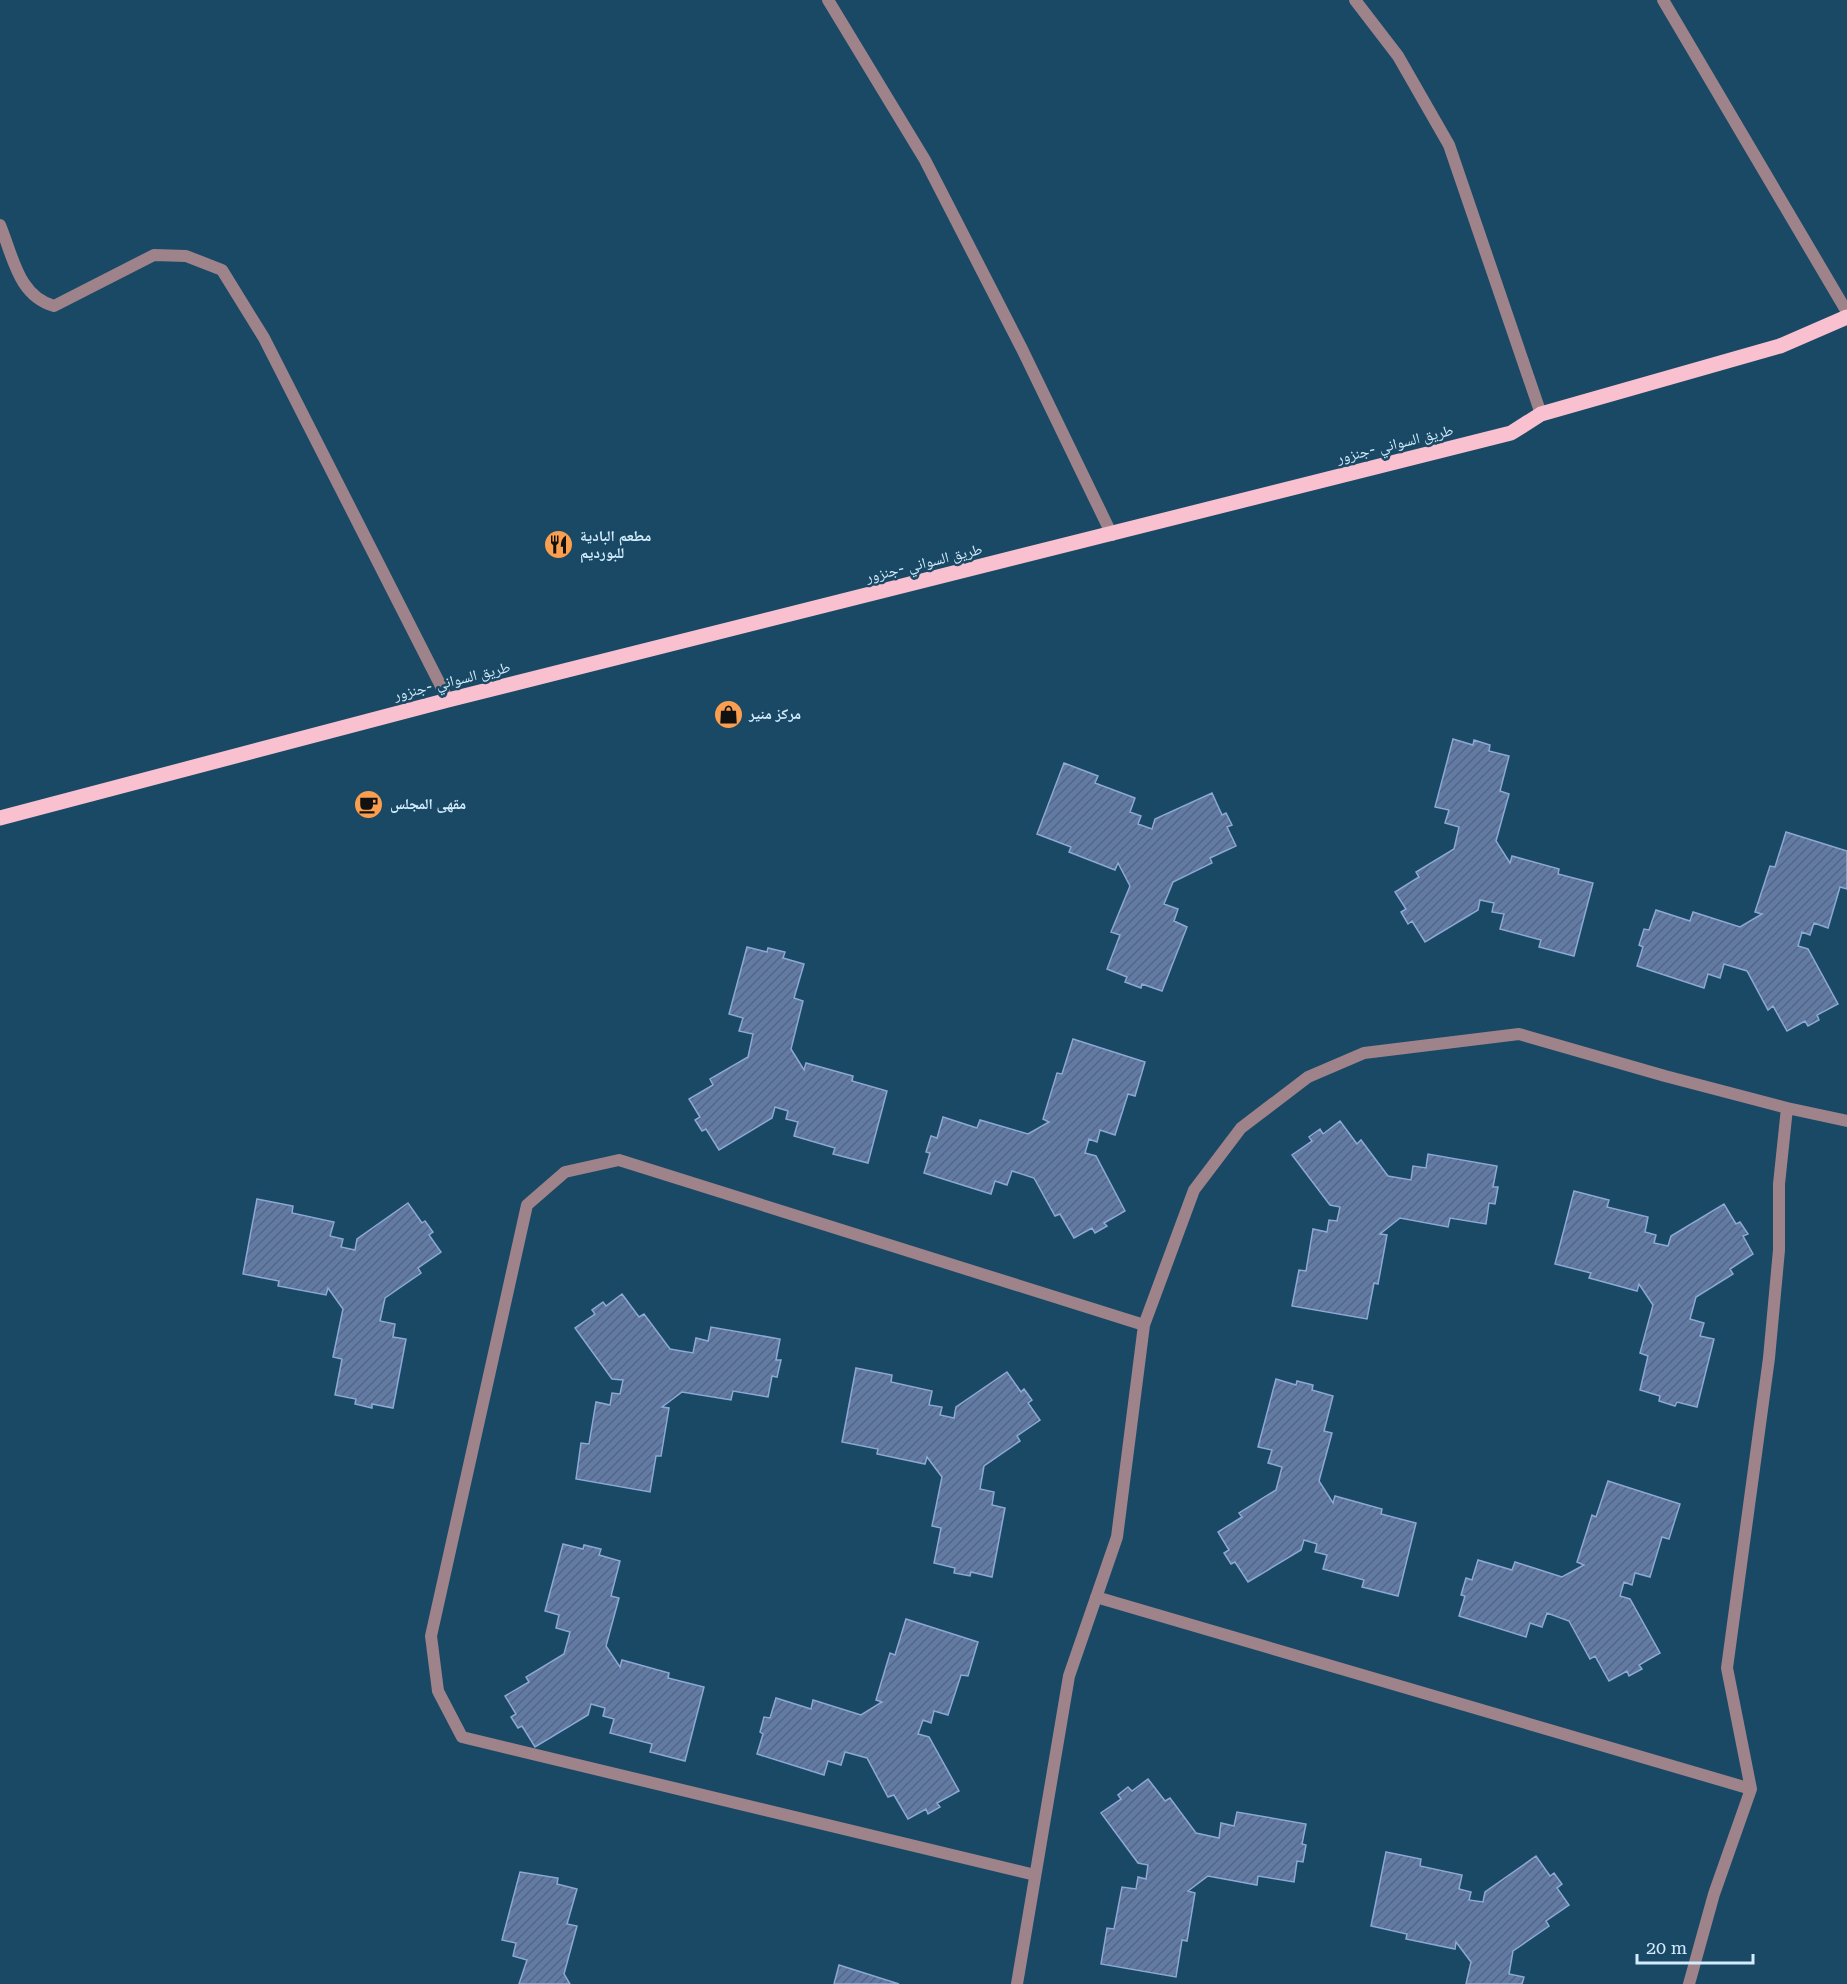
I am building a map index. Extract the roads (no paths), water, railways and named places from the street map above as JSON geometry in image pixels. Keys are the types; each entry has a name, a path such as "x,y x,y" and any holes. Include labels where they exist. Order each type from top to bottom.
{"main road":[{"name":"طريق السواني -جنزور","path":"0,818 448,700 1511,433 1541,414 1780,345 1847,317"}],"street":[{"path":"828,0 925,160 1022,350 1112,535"},
{"path":"1355,0 1398,56 1449,145 1541,414"},
{"path":"1663,0 1847,312"},
{"path":"0,225 24,286 38,302 54,306 154,255 186,256 222,270 264,338 448,700"},
{"path":"1017,1984 1069,1676 1117,1537 1144,1325 1194,1190 1241,1128 1308,1077 1364,1053 1519,1034 1665,1076 1847,1121"},
{"path":"1689,1984 1714,1894 1751,1789 1727,1668 1769,1358 1779,1250 1779,1184 1787,1108"},
{"path":"1035,1875 462,1737 438,1691 431,1636 527,1205 565,1172 620,1160 1144,1325"},
{"path":"1096,1597 1751,1789"}],"place":[{"name":"مطعم البادية للبورديم","path":"559,545"},
{"name":"مركز منير","path":"728,714"},
{"name":"مقهى المجلس","path":"369,804"}]}
